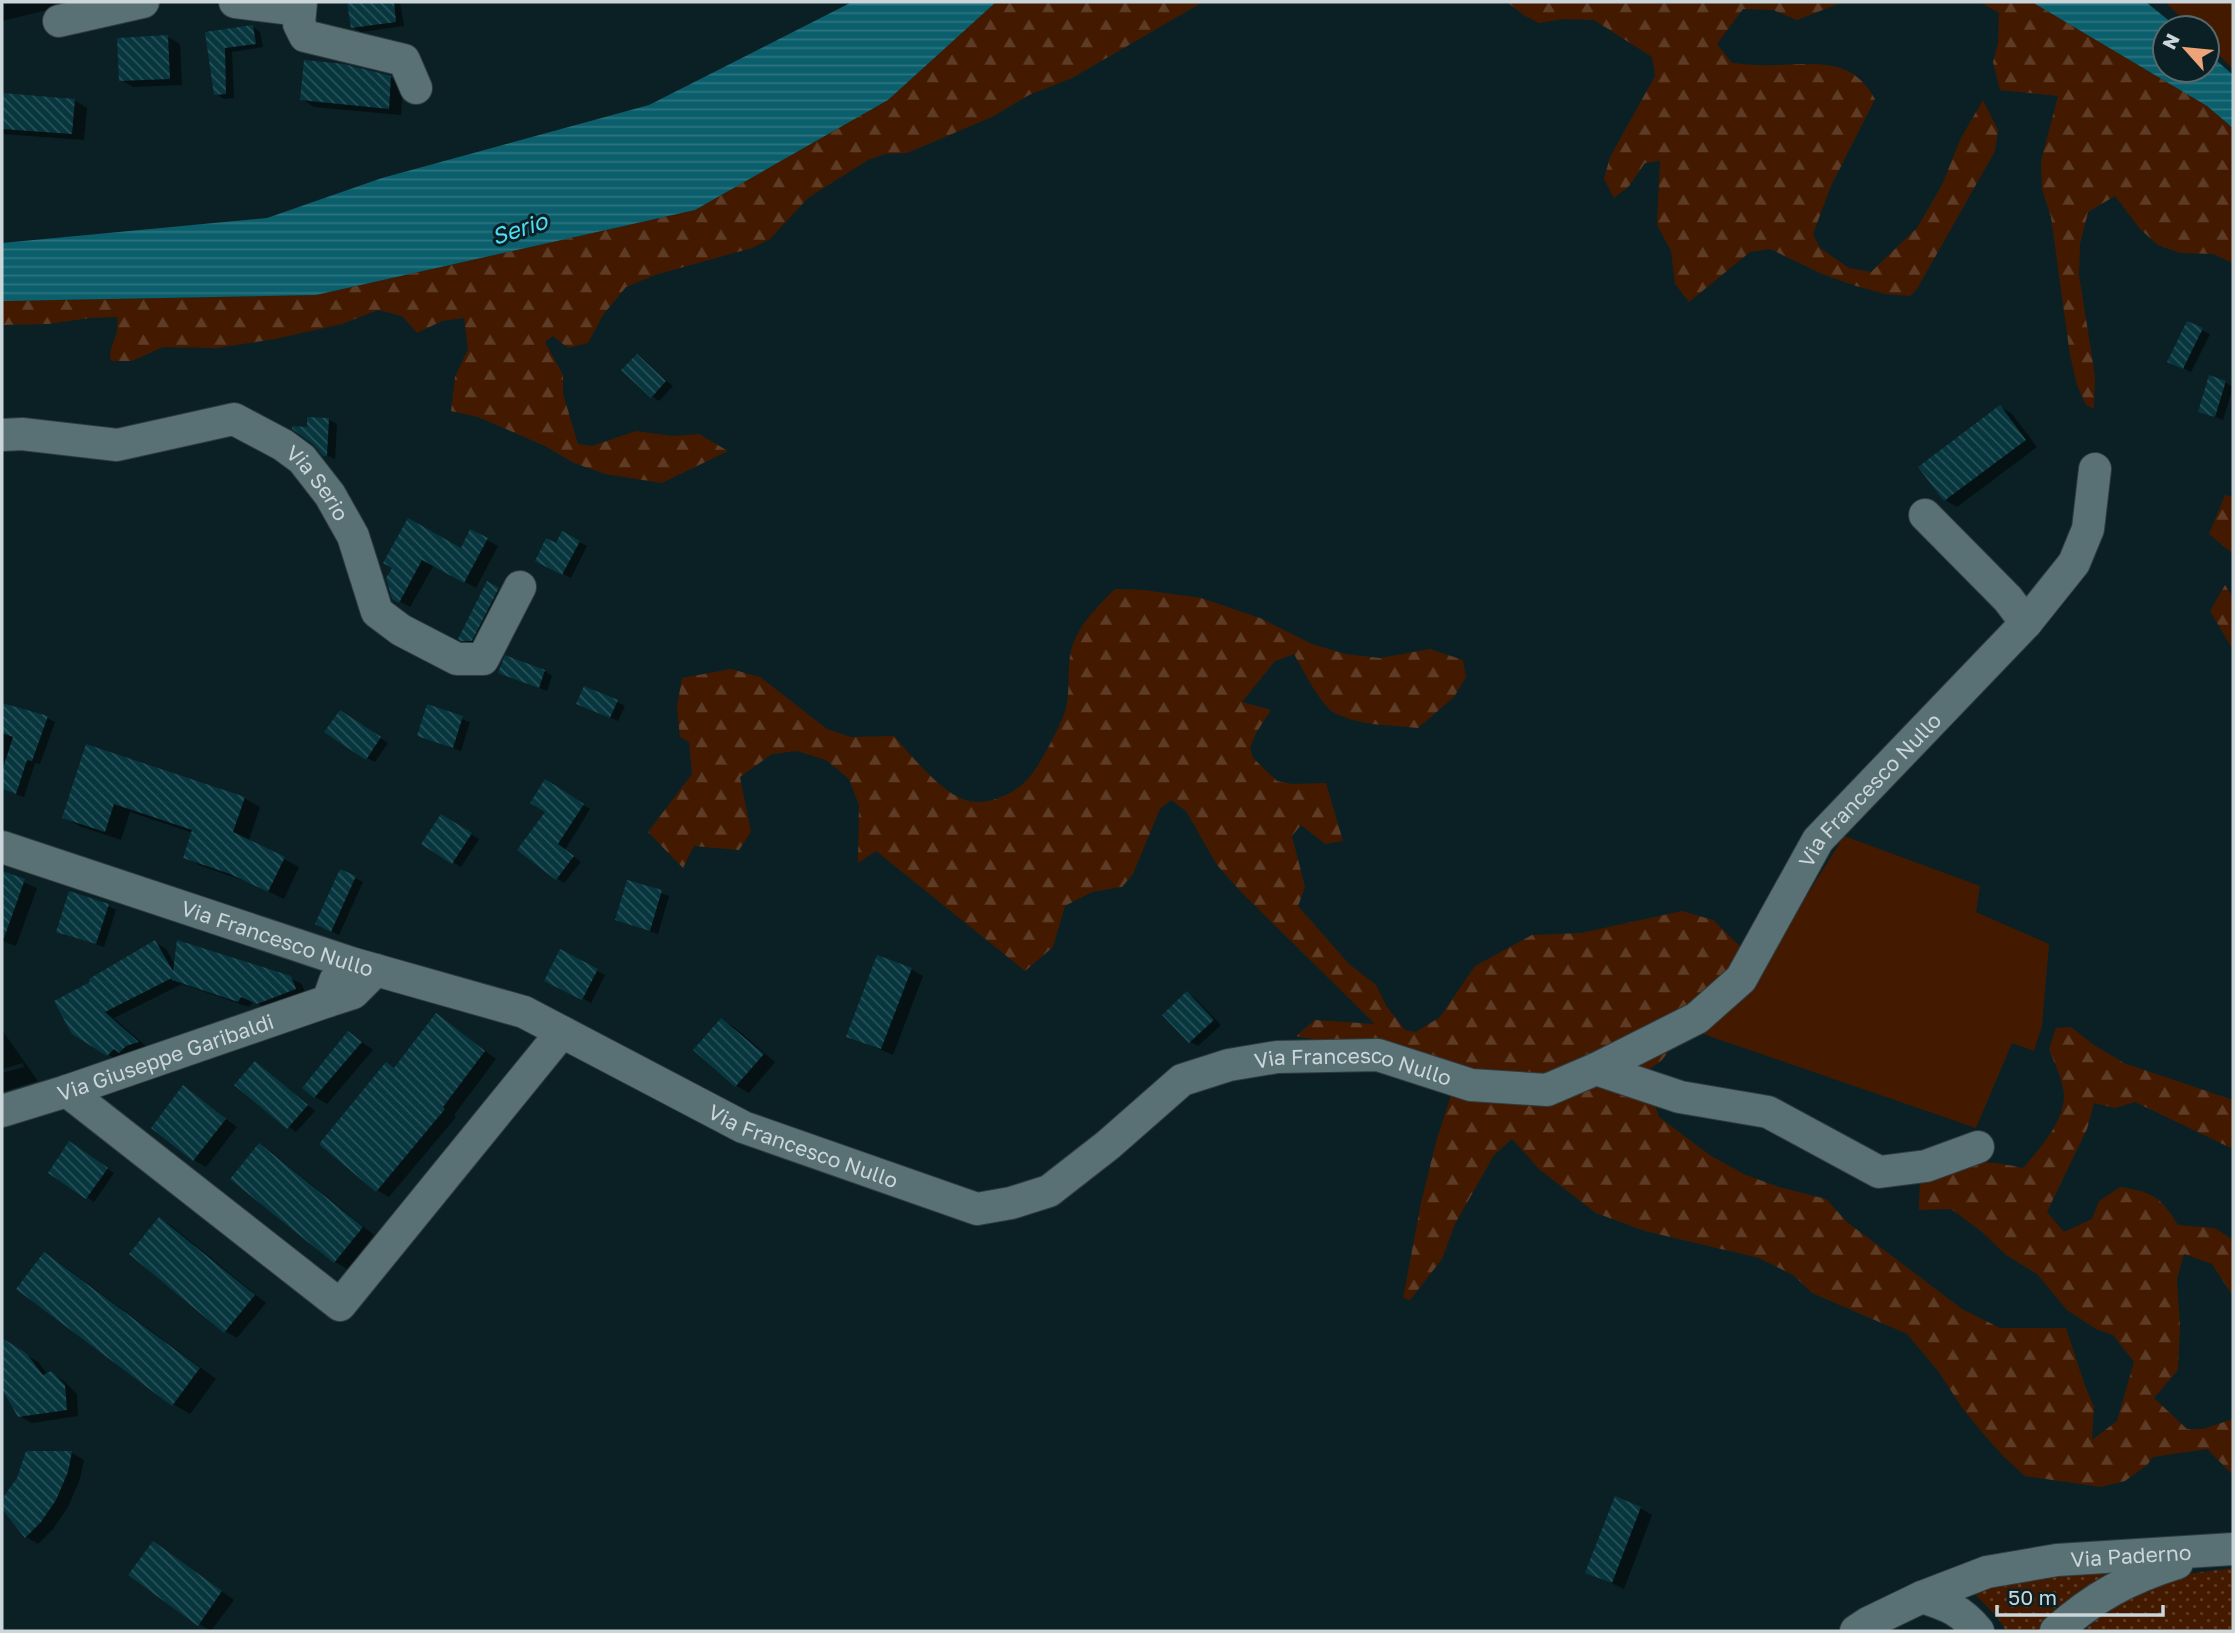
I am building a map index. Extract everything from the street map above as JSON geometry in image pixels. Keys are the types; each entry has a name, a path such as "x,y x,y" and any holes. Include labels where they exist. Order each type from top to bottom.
{"street":[{"path":"59,22 143,2"},
{"path":"235,2 300,6 299,24 305,36 404,60 415,88"},
{"name":"Via Serio","path":"2,435 22,433 117,446 234,419 283,444 302,459 330,495 353,536 377,612 401,630 457,659 483,659 520,587"},
{"name":"Via Francesco Nullo","path":"2,847 331,956 524,1012 743,1127 977,1209 1011,1203 1049,1191 1108,1145 1182,1080 1229,1065 1277,1057 1378,1055 1471,1085 1547,1090 1596,1069 1697,1018 1741,979 1818,840 2026,623 2074,563 2088,529 2095,469"},
{"path":"1925,515 2008,599 2026,623"},
{"path":"328,1001 335,981 331,956"},
{"name":"Via Giuseppe Garibaldi","path":"2,1111 353,993 376,970"},
{"path":"67,1091 340,1305 562,1032"},
{"path":"1596,1069 1680,1097 1768,1112 1879,1172 1926,1166 1979,1147"},
{"name":"Via Paderno","path":"1856,1631 1922,1597 1987,1572 2057,1560 2226,1550"},
{"name":"Via Paderno","path":"2056,1631 2081,1609 2112,1589 2151,1572 2226,1550"},
{"path":"1922,1597 1947,1605 1966,1616 1978,1631"}],"green space":[{"path":"996,2 1203,2 1072,78 1029,95 992,117 907,153 885,154 868,160 808,198 770,239 752,248 655,275 626,287 603,315 588,343 568,348 553,336 545,342 563,375 563,394 578,444 592,446 636,431 672,436 699,434 728,451 662,483 605,474 574,463 545,446 478,417 451,411 455,377 468,349 464,318 442,321 417,333 402,316 378,310 342,324 275,339 216,348 163,347 132,361 111,361 117,317 48,324 2,325 2,301 316,295 695,210 888,100"},
{"path":"1507,2 1843,2 1797,20 1773,10 1743,9 1717,44 1732,63 1816,64 1843,69 1855,75 1875,99 1831,186 1813,234 1820,248 1849,268 1871,272 1917,228 1942,185 1961,138 1983,100 1998,130 1995,151 1917,289 1910,296 1885,294 1856,286 1822,274 1770,249 1750,252 1689,302 1675,284 1671,251 1657,225 1660,161 1645,163 1629,186 1614,198 1604,179 1610,157 1655,76 1652,57 1594,20 1564,19 1539,23"},
{"path":"1980,2 2032,2 2151,73 2151,84 2170,84 2207,106 2233,128 2233,263 2213,254 2180,253 2158,245 2140,229 2115,196 2088,212 2080,244 2079,275 2095,376 2094,409 2086,405 2077,385 2070,355 2051,217 2042,189 2041,161 2058,96 2000,90 1993,62 1998,43 1999,13"},
{"path":"2165,2 2233,2 2233,69 2221,57 2221,14 2177,14"},
{"path":"2225,495 2233,497 2233,554 2209,534"},
{"path":"2225,585 2233,598 2233,650 2210,611"},
{"path":"1115,589 1201,598 1260,618 1312,644 1345,654 1380,658 1430,649 1463,660 1466,677 1454,697 1418,728 1364,722 1333,712 1317,694 1294,654 1275,661 1242,702 1271,710 1250,748 1253,758 1277,781 1292,784 1326,783 1343,841 1325,844 1301,825 1292,836 1305,887 1298,906 1349,964 1376,985 1387,1007 1405,1030 1416,1032 1440,1017 1475,966 1532,935 1581,933 1682,911 1713,920 1745,951 1662,1060 1644,1073 1659,1117 1711,1156 1746,1175 1826,1199 1847,1222 1962,1309 2000,1328 2066,1328 2094,1407 2092,1440 2117,1421 2134,1362 2113,1335 2096,1329 2067,1310 2037,1274 2006,1255 1982,1232 1951,1209 1919,1210 1920,1179 1970,1163 1993,1163 2023,1168 2049,1136 2063,1107 2062,1085 2049,1049 2056,1028 2071,1027 2124,1063 2233,1100 2233,1149 2135,1102 2115,1108 2094,1103 2087,1129 2047,1212 2064,1232 2092,1219 2099,1201 2120,1187 2155,1197 2178,1225 2215,1228 2233,1240 2233,1296 2212,1264 2184,1254 2177,1279 2180,1326 2178,1370 2154,1398 2187,1429 2203,1429 2233,1419 2233,1475 2207,1449 2153,1457 2147,1465 2125,1481 2101,1487 2025,1476 1986,1437 1907,1334 1812,1293 1793,1275 1759,1258 1645,1231 1596,1213 1540,1170 1512,1139 1494,1155 1455,1224 1442,1259 1410,1300 1403,1298 1421,1203 1436,1142 1454,1086 1421,1052 1378,1043 1323,1041 1296,1036 1315,1020 1375,1024 1241,892 1217,865 1186,811 1171,800 1160,809 1133,874 1122,887 1092,892 1065,906 1053,947 1025,971 876,851 858,863 859,805 849,779 826,760 797,751 772,754 740,777 751,832 739,850 694,846 683,868 648,832 692,774 689,742 680,737 677,707 682,678 731,669 760,677 827,729 851,737 894,736 926,772 955,796 982,802 1015,790 1028,779 1038,765 1060,724 1066,708 1070,659 1076,636"},
{"path":"1844,836 1980,886 1976,912 2049,944 2042,1026 2034,1051 2012,1043 1976,1128 1700,1033 1742,999"},
{"path":"2233,1568 2233,1631 2084,1631 2121,1600 2146,1585 2178,1576"},
{"path":"2107,1569 2112,1579 2049,1631 2006,1631 1998,1618 1973,1592 2006,1582"}],"water":[{"name":"Serio","path":"852,2 996,2 888,100 695,210 316,295 2,301 2,243 267,218 382,178 649,105"},
{"path":"2032,2 2146,2 2161,14 2151,14 2151,73"},
{"path":"2221,64 2233,75 2233,128 2207,106 2170,84 2221,84"}],"building":[{"path":"347,2 394,2 396,22 351,28"},
{"path":"253,25 256,44 225,48 226,94 214,95 205,32"},
{"path":"168,35 170,79 119,81 117,38"},
{"path":"304,60 344,64 391,76 389,109 300,100"},
{"path":"2,93 75,99 72,134 2,129"},
{"path":"2187,321 2203,328 2183,369 2167,362"},
{"path":"637,354 666,381 651,398 621,370"},
{"path":"2209,375 2226,381 2215,417 2198,412"},
{"path":"2000,405 2026,440 1944,501 1918,467"},
{"path":"307,417 329,418 327,456 323,456 313,444 292,429 292,426 307,427"},
{"path":"408,518 461,548 470,529 488,538 464,583 422,560 399,603 392,599 386,578 392,568 383,563"},
{"path":"562,531 580,541 562,575 535,561 546,538 556,543"},
{"path":"487,581 499,588 472,641 461,641 458,639"},
{"path":"505,655 545,670 539,688 498,673"},
{"path":"584,686 618,700 610,718 576,704"},
{"path":"2,703 48,716 32,761 27,760 16,794 2,789 2,771 13,737 2,733"},
{"path":"427,704 463,716 453,748 417,736"},
{"path":"340,710 381,737 366,760 324,732"},
{"path":"86,744 245,797 233,832 285,857 268,892 230,874 183,858 192,830 114,804 105,832 62,818"},
{"path":"545,779 584,804 558,844 574,856 556,880 517,850 545,812 530,803"},
{"path":"441,814 472,833 452,864 421,844"},
{"path":"340,869 356,876 331,932 315,924"},
{"path":"2,871 25,879 4,938 2,937"},
{"path":"627,880 662,890 650,931 615,920"},
{"path":"69,891 109,904 96,944 56,932"},
{"path":"155,940 173,971 177,940 291,976 296,989 257,1004 241,997 238,1002 172,978 105,1012 139,1042 126,1046 119,1053 114,1049 107,1056 72,1034 54,1001 90,982 89,979"},
{"path":"560,949 598,969 582,1000 544,981"},
{"path":"877,955 912,968 881,1049 846,1037"},
{"path":"1187,991 1214,1020 1189,1043 1162,1015"},
{"path":"436,1013 485,1051 443,1107 445,1109 376,1192 319,1144 386,1062 394,1068"},
{"path":"721,1018 764,1054 735,1087 693,1050"},
{"path":"348,1031 362,1042 314,1098 302,1088"},
{"path":"255,1061 308,1105 287,1129 234,1085"},
{"path":"183,1085 226,1119 193,1161 151,1128"},
{"path":"69,1141 108,1168 86,1199 48,1173"},
{"path":"259,1143 363,1227 334,1263 230,1179"},
{"path":"159,1217 255,1295 224,1333 129,1254"},
{"path":"44,1252 200,1368 172,1406 16,1289"},
{"path":"2,1338 26,1353 43,1375 51,1371 65,1385 67,1410 18,1417 2,1389"},
{"path":"26,1451 72,1451 68,1472 56,1500 41,1522 25,1538 2,1509 2,1499 17,1478"},
{"path":"1615,1496 1641,1507 1612,1583 1585,1573"},
{"path":"153,1541 222,1591 198,1626 128,1575"}]}
